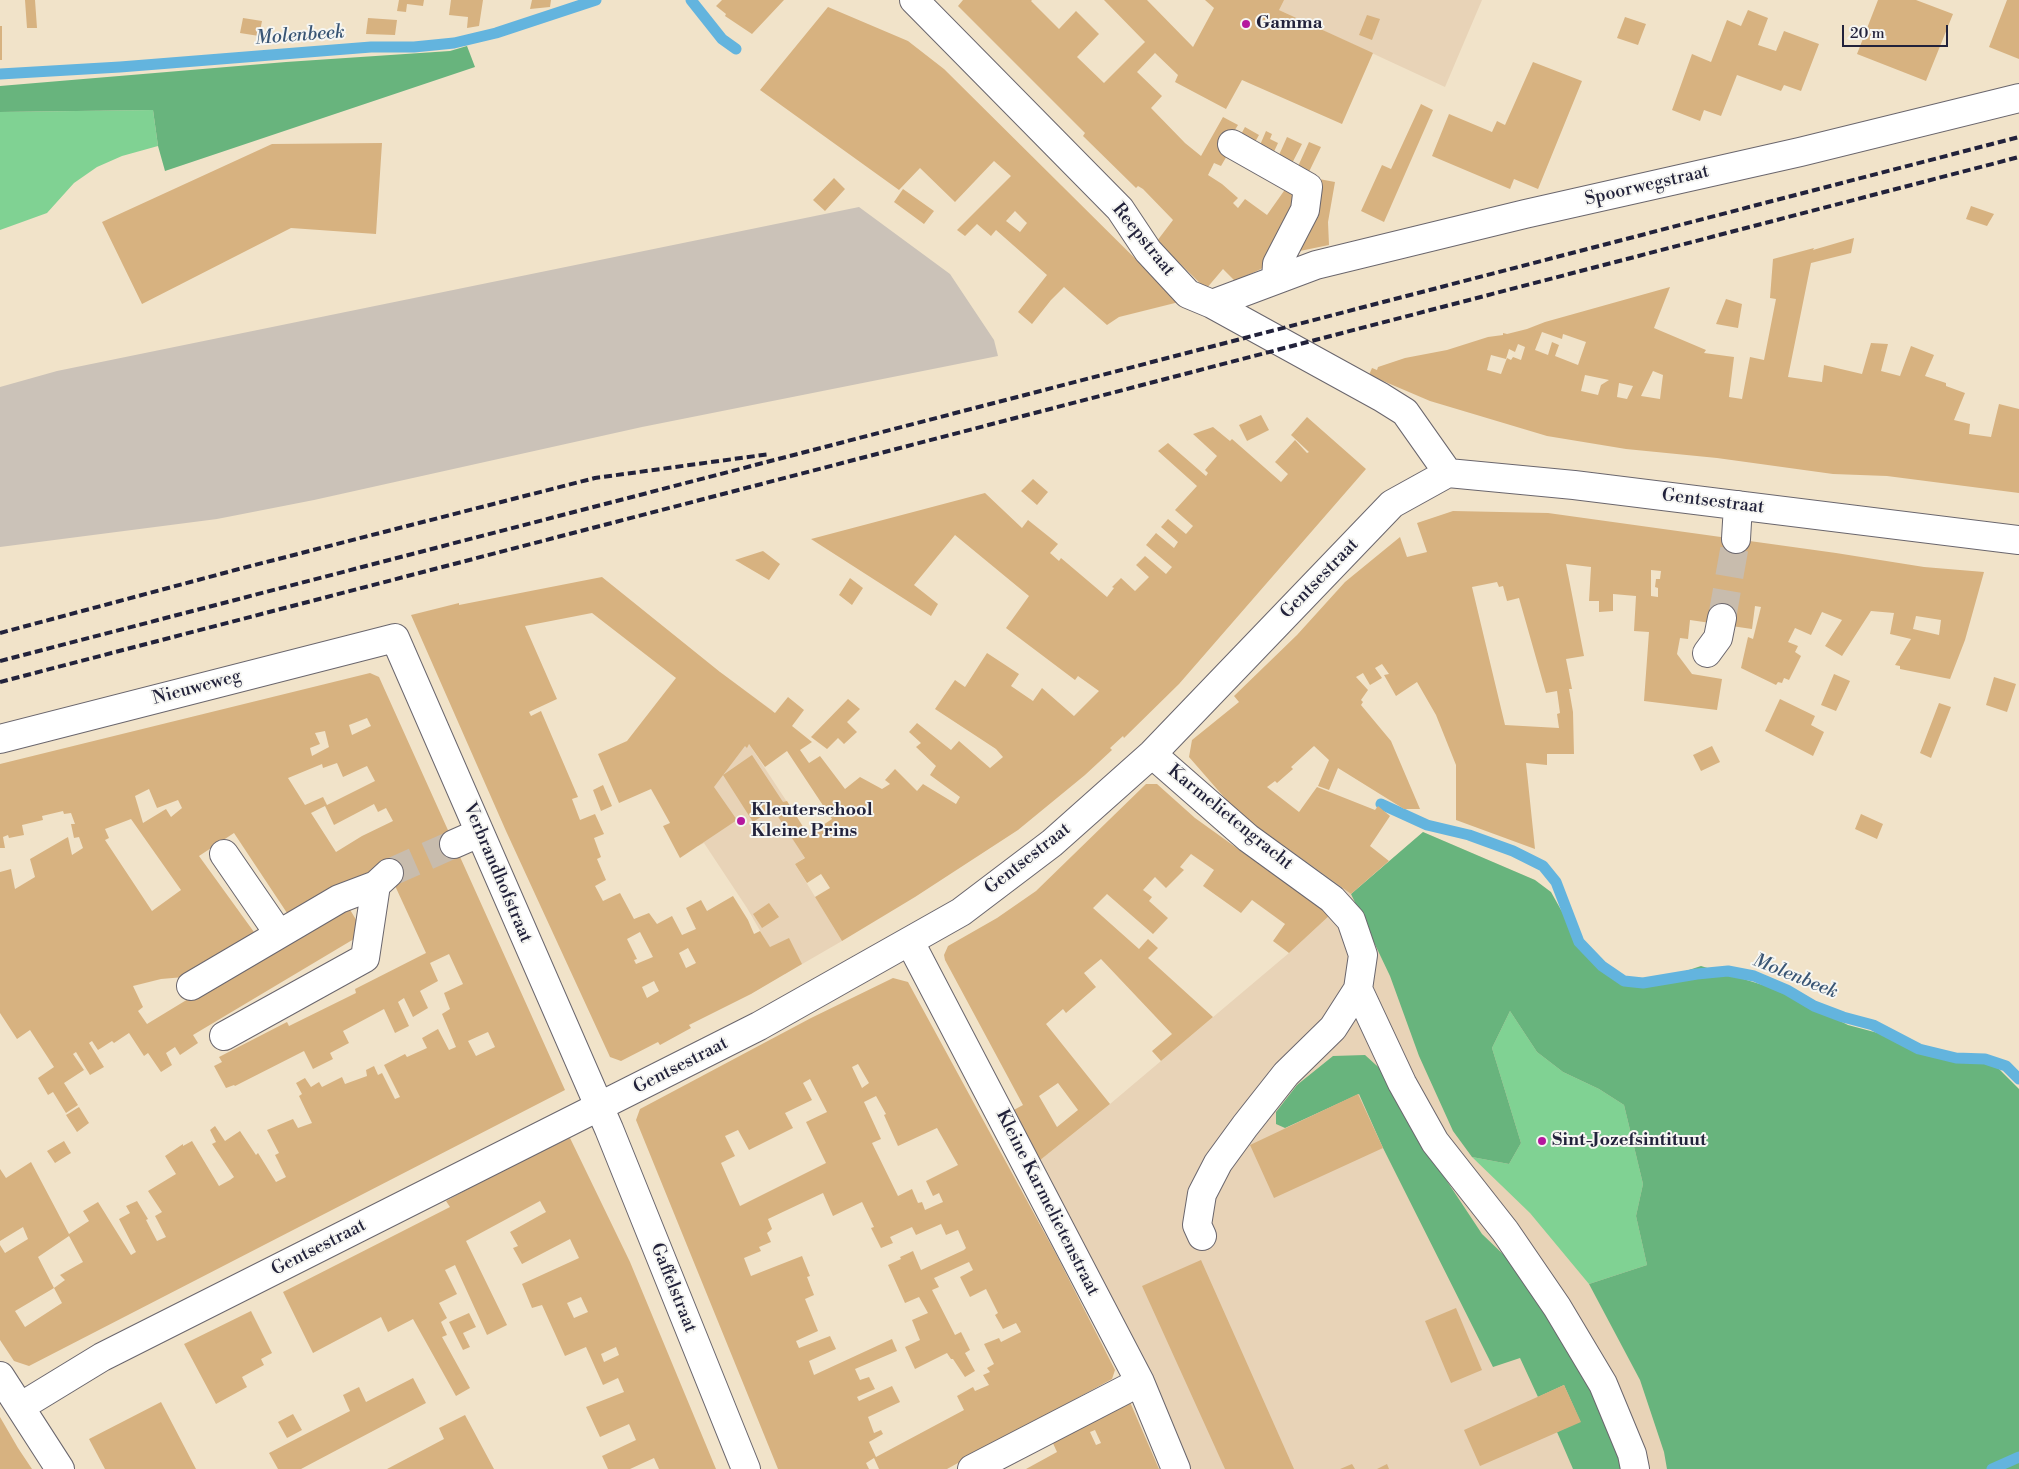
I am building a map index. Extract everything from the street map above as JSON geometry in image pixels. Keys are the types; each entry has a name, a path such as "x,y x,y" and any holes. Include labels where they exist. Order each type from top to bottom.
{"street":[{"name":"Reepstraat","path":"914,0 1120,209 1148,251 1188,294 1212,304 1405,412 1448,473"},
{"name":"Spoorwegstraat","path":"1212,304 1316,264 1525,214 1800,152 2019,98"},
{"path":"1232,144 1308,187 1305,210 1277,264 1276,279"},
{"name":"Gentsestraat","path":"20,1407 102,1357 759,1026 961,912 1052,843 1152,754 1392,504 1448,473 1738,505 2019,540"},
{"path":"1736,539 1738,505"},
{"path":"1707,653 1718,638 1722,618"},
{"name":"Nieuweweg","path":"0,740 395,638"},
{"name":"Verbrandhofstraat","path":"395,638 598,1108"},
{"name":"Karmelietengracht","path":"1152,754 1248,838 1332,899 1351,920 1363,955 1358,989"},
{"path":"454,844 479,832"},
{"path":"224,854 279,934"},
{"path":"191,986 339,899 383,879 365,958 224,1036"},
{"name":"Kleine Karmelietenstraat","path":"910,942 1140,1382 1176,1469"},
{"path":"1202,1236 1197,1225 1202,1194 1218,1163 1286,1074 1333,1028 1358,989"},
{"path":"1358,989 1402,1083 1436,1142 1505,1231 1557,1307 1603,1384 1632,1454 1635,1469"},
{"name":"Gaffelstraat","path":"598,1108 612,1138 746,1469"},
{"path":"0,1376 60,1469"},
{"path":"972,1469 1140,1382"}],"shaded area":[{"path":"1219,0 1482,0 1445,87 1279,10"},
{"path":"859,207 950,274 994,340 998,356 642,427 314,500 217,519 0,547 0,387 57,371"},
{"name":"Kleuterschool Kleine Prins","path":"720,672 773,711 749,744 818,849 795,864 842,941 785,974 747,908 704,843 698,846 673,808 678,725"},
{"name":"Sint-Jozefsintituut","path":"1423,832 1535,880 1555,950 2019,1469 1186,1469 1039,1161 1110,1104 1289,953 1330,915 1323,910 1342,887 1351,894"}],"green space":[{"path":"467,46 475,67 165,171 158,146 153,110 0,112 0,86 286,62 450,51"},
{"path":"153,110 158,146 122,156 97,167 74,183 47,213 0,230 0,112"},
{"path":"1423,832 1535,880 1551,892 1584,951 1640,986 1701,966 1776,989 1848,1025 1994,1064 2019,1089 2019,1469 1667,1469 1664,1452 1640,1380 1589,1284 1647,1265 1636,1216 1643,1184 1624,1105 1599,1089 1563,1072 1537,1052 1510,1011 1492,1048 1521,1143 1509,1164 1472,1157 1453,1131 1419,1056 1390,976 1351,894"},
{"path":"1510,1011 1537,1052 1563,1072 1599,1089 1624,1105 1643,1184 1636,1216 1647,1265 1589,1284 1530,1213 1472,1157 1509,1164 1521,1143 1492,1048"},
{"path":"1365,1055 1386,1074 1435,1163 1482,1234 1533,1283 1573,1343 1625,1469 1573,1469 1557,1432 1580,1421 1564,1385 1538,1397 1520,1358 1493,1367 1383,1148 1359,1094 1285,1128 1276,1124 1276,1112 1297,1085 1333,1056"}],"building":[{"path":"25,0 35,0 37,28 27,28"},
{"path":"399,0 424,0 423,6 407,4 406,12 397,11"},
{"path":"451,0 483,0 479,26 467,28 468,17 449,15"},
{"path":"532,0 551,0 550,7 530,9"},
{"path":"722,0 784,0 752,34 725,16 726,14 716,6"},
{"path":"963,0 1032,0 1059,29 1076,11 1099,34 1077,57 1104,83 1145,42 1104,0 1147,0 1193,47 1214,8 1205,0 1284,0 1279,10 1373,53 1342,124 1242,80 1226,109 1175,82 1178,75 1155,53 1137,72 1162,96 1151,108 1185,143 1201,156 1223,117 1238,125 1231,136 1232,147 1221,166 1214,163 1208,175 1238,198 1233,203 1238,208 1245,199 1267,215 1291,181 1302,188 1275,257 1261,269 1235,281 1223,269 1206,289 1157,241 1173,220 1143,189 1138,186 1136,188 1083,136 1085,133 958,6"},
{"path":"1878,0 1916,0 1953,14 1926,81 1857,54"},
{"path":"2007,0 2019,0 2019,59 1989,47"},
{"path":"828,7 908,41 944,69 1179,302 1119,317 1107,325 1064,287 1032,324 1018,312 1047,275 996,230 991,236 977,224 965,236 957,230 1011,176 994,161 955,202 920,168 899,190 760,90","holes":["1015,211 1027,223 1020,232 1006,221"]},
{"path":"1748,10 1768,18 1758,45 1776,51 1784,31 1819,44 1801,91 1784,85 1781,91 1737,75 1721,116 1704,110 1700,121 1672,110 1692,54 1711,62 1727,20 1741,26"},
{"path":"1367,15 1380,19 1372,40 1359,35"},
{"path":"1625,17 1646,24 1638,45 1617,38"},
{"path":"243,18 262,21 259,36 240,33"},
{"path":"368,18 397,20 395,35 366,34"},
{"path":"0,26 2,26 2,60 0,60"},
{"path":"1533,62 1582,81 1538,189 1514,179 1510,189 1432,156 1449,114 1492,132 1497,121 1505,125"},
{"path":"1421,104 1433,110 1384,222 1361,211 1382,165 1391,169"},
{"path":"1245,127 1259,135 1251,149 1238,140"},
{"path":"1266,131 1272,134 1270,139 1278,143 1271,158 1257,152"},
{"path":"1287,137 1302,144 1288,171 1275,164"},
{"path":"1309,142 1321,147 1306,178 1295,173"},
{"path":"382,143 376,234 291,228 142,304 102,222 272,144"},
{"path":"834,178 845,189 825,211 813,200"},
{"path":"1319,179 1335,182 1328,222 1329,245 1290,253"},
{"path":"903,189 934,211 924,224 894,202"},
{"path":"1971,206 1994,214 1987,226 1966,219"},
{"path":"1854,238 1851,253 1811,263 1788,377 1822,382 1824,365 1862,374 1871,343 1888,344 1881,371 1900,376 1911,346 1934,355 1925,376 1946,383 1946,386 1965,393 1954,420 1970,424 1969,434 1991,437 1999,404 2019,409 2019,493 1887,476 1833,474 1717,458 1626,449 1547,436 1430,401 1369,375 1372,368 1377,370 1378,367 1405,358 1447,350 1488,337 1503,335 1503,333 1507,334 1527,329 1545,322 1670,287 1654,328 1706,350 1704,353 1734,357 1729,397 1742,399 1750,357 1764,360 1776,299 1770,298 1773,259 1814,248 1813,250","holes":["1542,332 1562,339 1563,334 1586,342 1578,365 1555,356 1559,345 1552,342 1548,355 1535,350","1518,344 1525,347 1521,360 1513,357 1511,360 1507,358 1501,374 1487,370 1491,355 1506,359 1509,349 1515,352","1653,371 1663,375 1660,399 1641,396","1585,375 1609,380 1601,385 1598,395 1581,391","1619,383 1633,386 1627,399 1617,397"]},
{"path":"1726,299 1742,304 1738,328 1716,324"},
{"path":"1261,415 1269,430 1247,441 1239,425"},
{"path":"1307,417 1366,469 1179,684 1124,738 1123,736 1110,748 1112,750 1085,775 1018,830 915,897 842,941 815,897 830,888 821,874 807,883 795,864 805,858 773,809 753,822 723,775 714,787 737,820 680,858 663,826 670,823 651,789 619,803 598,754 627,741 676,678 592,613 525,626 557,699 529,712 531,716 541,711 578,797 572,799 580,820 595,814 604,834 594,838 601,857 597,859 606,880 595,886 603,901 620,893 634,919 649,913 657,924 672,916 682,935 696,929 686,908 701,900 707,911 733,896 748,920 754,934 760,931 770,947 789,938 802,964 751,994 689,1025 691,1028 660,1045 658,1042 621,1061 610,1057 506,831 411,615 459,603 459,605 602,577 720,672 775,713 788,697 804,710 792,726 812,742 800,750 809,763 820,756 845,789 860,777 882,789 890,784 885,780 895,769 917,791 923,784 956,804 960,797 930,775 936,766 916,747 921,743 909,732 917,723 951,750 959,741 990,768 1003,757 996,749 935,709 955,680 965,687 987,653 1019,674 1011,686 1033,701 1042,688 1074,716 1099,691 1078,676 1075,680 1006,628 1029,596 955,535 914,585 938,604 931,616 811,539 985,493 1022,528 1028,520 1058,544 1050,553 1059,561 1061,558 1107,597 1114,588 1112,587 1121,578 1135,591 1149,577 1136,565 1145,556 1166,574 1172,567 1146,545 1156,533 1174,548 1178,542 1161,527 1168,519 1186,534 1193,526 1175,510 1197,486 1158,451 1168,443 1206,476 1208,473 1205,470 1217,456 1193,434 1213,427 1230,441 1232,439 1281,482 1288,474 1275,462 1295,440 1307,453 1309,452 1291,435","holes":["749,744 765,767 787,751 832,819 808,835 787,801 783,802 752,755 723,775 745,746 747,748","640,932 653,957 636,964 634,960 637,959 627,939","688,948 696,963 686,968 679,953","654,981 659,991 647,998 642,987"]},
{"path":"1033,479 1048,492 1037,505 1021,491"},
{"path":"1453,511 1548,513 1924,567 1984,572 1965,640 1950,679 1900,669 1900,666 1895,665 1911,639 1890,634 1894,613 1871,611 1842,656 1825,646 1842,620 1822,612 1811,635 1795,628 1788,642 1798,646 1795,652 1801,656 1789,680 1784,678 1782,683 1778,682 1776,685 1741,668 1748,637 1753,639 1761,607 1755,606 1752,629 1690,620 1688,639 1680,638 1677,654 1692,674 1722,679 1717,710 1644,701 1649,632 1634,631 1636,596 1613,594 1613,611 1599,612 1599,601 1589,601 1591,567 1566,564 1584,656 1566,659 1572,689 1569,689 1573,712 1574,754 1547,754 1547,765 1526,763 1535,849 1456,820 1456,765 1436,715 1417,682 1396,696 1384,675 1389,674 1382,664 1375,668 1382,678 1370,685 1363,673 1356,677 1368,690 1361,700 1363,702 1361,705 1391,741 1420,809 1404,809 1338,768 1329,790 1318,786 1329,760 1314,746 1277,783 1275,781 1267,787 1299,812 1317,787 1375,810 1378,806 1390,816 1370,846 1389,861 1351,894 1237,812 1189,757 1192,740 1239,702 1234,696 1297,635 1345,582 1400,537 1407,557 1427,552 1417,523","holes":["1651,570 1661,571 1660,579 1656,579 1655,587 1658,588 1658,597 1651,596","1497,582 1499,587 1503,586 1507,601 1519,598 1546,693 1557,691 1560,713 1557,714 1559,728 1505,725 1472,587","1916,616 1941,620 1939,635 1913,629"]},
{"path":"763,551 780,564 769,580 735,560"},
{"path":"850,578 863,588 852,605 839,595"},
{"path":"370,673 379,677 565,1090 29,1366 14,1361 0,1340 0,1245 5,1253 28,1239 23,1227 0,1241 0,1169 6,1178 31,1162 69,1234 89,1221 83,1211 98,1202 131,1255 136,1252 119,1219 130,1213 126,1206 137,1201 148,1219 146,1220 157,1241 166,1237 155,1216 162,1212 148,1191 176,1174 165,1156 183,1144 183,1146 192,1141 219,1186 230,1180 234,1177 212,1144 216,1142 210,1130 215,1126 225,1141 240,1131 256,1155 258,1153 276,1182 286,1177 275,1155 279,1153 267,1130 293,1119 298,1128 312,1123 299,1096 302,1094 296,1083 305,1078 311,1087 319,1082 322,1087 342,1077 345,1084 367,1076 366,1070 374,1066 378,1075 382,1073 395,1099 400,1097 384,1065 405,1054 407,1057 427,1048 422,1038 438,1029 449,1050 456,1047 442,1014 450,1009 444,993 463,984 449,954 430,963 438,981 420,991 428,1008 413,1017 404,998 398,1002 409,1026 395,1033 384,1009 343,1031 349,1043 330,1053 333,1059 313,1069 304,1051 235,1086 226,1088 214,1066 222,1062 219,1057 287,1022 289,1026 356,993 355,989 426,953 385,864 291,919 234,833 199,856 259,939 196,976 161,979 133,986 143,1007 138,1011 147,1024 346,903 364,933 193,1035 198,1043 180,1055 175,1047 166,1053 172,1065 161,1072 148,1053 144,1056 129,1033 114,1043 112,1041 98,1050 92,1041 89,1043 104,1067 90,1075 76,1052 73,1054 84,1070 64,1083 78,1105 66,1113 53,1092 48,1095 38,1078 54,1067 30,1030 17,1039 0,1013 0,872 11,869 15,889 35,877 30,859 68,837 72,855 83,848 79,837 74,838 71,824 75,824 71,813 64,814 63,811 42,816 43,820 22,825 24,835 9,838 8,835 3,837 5,848 0,848 0,764","holes":["367,718 371,726 352,735 349,725","325,731 329,747 312,756 310,748 320,744 315,733","337,763 343,777 367,766 375,781 327,805 323,797 305,805 288,778 322,764 323,768","149,789 157,808 178,800 182,808 171,817 166,809 143,823 135,796","374,804 378,812 386,808 393,821 362,836 336,852 311,813 325,806 334,825","131,819 181,890 152,911 105,840 109,838 105,829","488,1032 495,1047 476,1056 468,1041","69,1236 83,1262 60,1275 65,1280 54,1288 38,1257","54,1288 62,1303 25,1327 15,1311"]},
{"path":"1834,674 1850,681 1836,711 1821,705"},
{"path":"1994,677 2016,684 2007,712 1986,705"},
{"path":"848,699 860,709 847,722 857,732 844,744 838,738 827,749 811,737"},
{"path":"1780,699 1815,716 1811,725 1824,732 1813,756 1765,731"},
{"path":"1939,703 1951,707 1931,758 1920,753"},
{"path":"1712,746 1720,762 1701,771 1693,755"},
{"path":"1146,784 1157,784 1195,818 1330,915 1289,953 1273,941 1285,924 1252,900 1241,913 1203,886 1214,870 1191,854 1180,867 1184,870 1166,888 1155,877 1143,890 1152,897 1149,901 1168,918 1153,934 1107,894 1093,908 1139,949 1148,939 1158,948 1148,958 1213,1017 1161,1061 1152,1051 1172,1034 1101,959 1084,973 1096,987 1066,1013 1063,1009 1046,1024 1110,1104 1039,1161 1010,1112 1023,1105 944,955 948,946 997,918 1036,891","holes":["1058,1083 1078,1110 1057,1127 1039,1096"]},
{"path":"603,785 612,806 601,811 593,790"},
{"path":"1861,814 1883,824 1877,839 1855,829"},
{"path":"769,903 779,917 762,928 753,914"},
{"path":"893,978 908,982 1056,1254 1115,1370 1112,1379 947,1469 879,1469 874,1458 866,1463 869,1469 778,1469 636,1120 640,1109 811,1018","holes":["858,1064 869,1083 862,1088 852,1067","810,1079 827,1112 806,1122 826,1163 740,1206 721,1163 735,1156 725,1136 738,1130 749,1150 793,1128 785,1113 812,1100 803,1083","876,1096 886,1114 884,1115 898,1146 937,1128 958,1165 926,1181 933,1196 939,1193 943,1202 925,1210 922,1202 918,1203 912,1189 898,1196 872,1143 881,1139 864,1102","823,1193 833,1216 862,1202 874,1227 871,1228 881,1248 893,1243 890,1237 912,1227 916,1235 941,1224 946,1235 958,1230 966,1248 964,1250 921,1270 913,1251 888,1265 905,1303 919,1297 928,1313 912,1320 920,1340 905,1347 915,1369 947,1353 965,1377 975,1371 965,1353 970,1350 961,1332 955,1335 932,1290 939,1287 934,1278 969,1262 973,1270 960,1277 970,1297 986,1289 998,1313 995,1315 1003,1329 1016,1323 1021,1332 1001,1342 999,1338 984,1344 994,1364 987,1368 990,1372 983,1375 989,1385 975,1391 973,1387 957,1396 964,1410 876,1457 869,1442 883,1434 881,1430 874,1433 868,1417 900,1402 892,1386 859,1401 857,1397 875,1389 869,1377 860,1380 855,1369 897,1351 892,1339 814,1375 809,1361 836,1349 830,1336 799,1348 796,1341 818,1331 805,1299 814,1295 807,1277 810,1276 802,1256 751,1276 744,1258 761,1251 759,1247 771,1242 767,1233 772,1229 768,1219"]},
{"path":"1358,1094 1383,1148 1274,1198 1250,1145"},
{"path":"79,1107 89,1123 77,1132 66,1115"},
{"path":"570,1138 630,1262 716,1469 659,1469 654,1458 630,1469 608,1469 602,1456 636,1440 629,1424 600,1437 586,1407 624,1392 618,1378 603,1385 586,1347 565,1356 542,1305 532,1308 522,1284 579,1258 570,1239 522,1264 513,1248 518,1246 510,1232 546,1212 540,1201 466,1241 507,1325 487,1335 455,1265 445,1270 457,1294 439,1303 447,1318 441,1322 447,1335 442,1337 470,1388 456,1396 413,1319 388,1332 381,1317 313,1353 283,1292 450,1207 446,1201 500,1171","holes":["581,1297 588,1312 574,1318 567,1303","616,1347 619,1355 604,1362 601,1354"]},
{"path":"64,1141 71,1153 55,1163 47,1151"},
{"path":"1201,1260 1294,1469 1225,1469 1142,1286"},
{"path":"1456,1308 1482,1370 1451,1383 1425,1321"},
{"path":"251,1311 272,1353 261,1359 264,1365 242,1377 247,1387 216,1404 184,1344"},
{"path":"469,1313 476,1327 463,1333 470,1347 463,1350 449,1322"},
{"path":"413,1378 426,1403 301,1469 278,1469 269,1453 350,1411 343,1395 359,1387 366,1402"},
{"path":"1564,1385 1581,1422 1480,1466 1464,1430"},
{"path":"161,1402 196,1469 105,1469 89,1439"},
{"path":"1130,1402 1159,1469 1026,1469 1057,1452 1051,1439","holes":["1095,1430 1101,1443 1096,1445 1090,1432"]},
{"path":"293,1414 302,1430 287,1438 278,1422"},
{"path":"465,1415 494,1469 387,1469 444,1439 439,1428"},
{"path":"0,1417 18,1448 32,1469 0,1469"},
{"path":"1352,1464 1355,1469 1340,1469"},
{"path":"1387,1464 1389,1469 1377,1469"}],"waterway":[{"name":"Molenbeek","path":"0,74 120,67 371,47 414,47 454,43 496,33 596,0"},
{"name":"Molenbeek","path":"691,0 722,39 736,49"},
{"name":"Molenbeek","path":"1381,804 1427,825 1469,835 1513,851 1543,866 1556,882 1579,942 1602,966 1624,981 1643,983 1728,971 1754,976 1787,990 1814,1006 1843,1017 1873,1025 1919,1049 1956,1058 1985,1059 2006,1066 2019,1079"},
{"path":"1992,1469 2019,1457"}],"tunnel":[{"path":"1722,618 1736,539"},
{"path":"389,873 454,844"}],"railway":[{"path":"0,661 2019,137"},
{"path":"0,682 2019,157"},
{"path":"0,633 239,569 595,478 770,454"}],"place":[{"name":"Gamma","path":"1246,24"},
{"name":"Kleuterschool Kleine Prins","path":"741,821"},
{"name":"Sint-Jozefsintituut","path":"1542,1141"}]}
